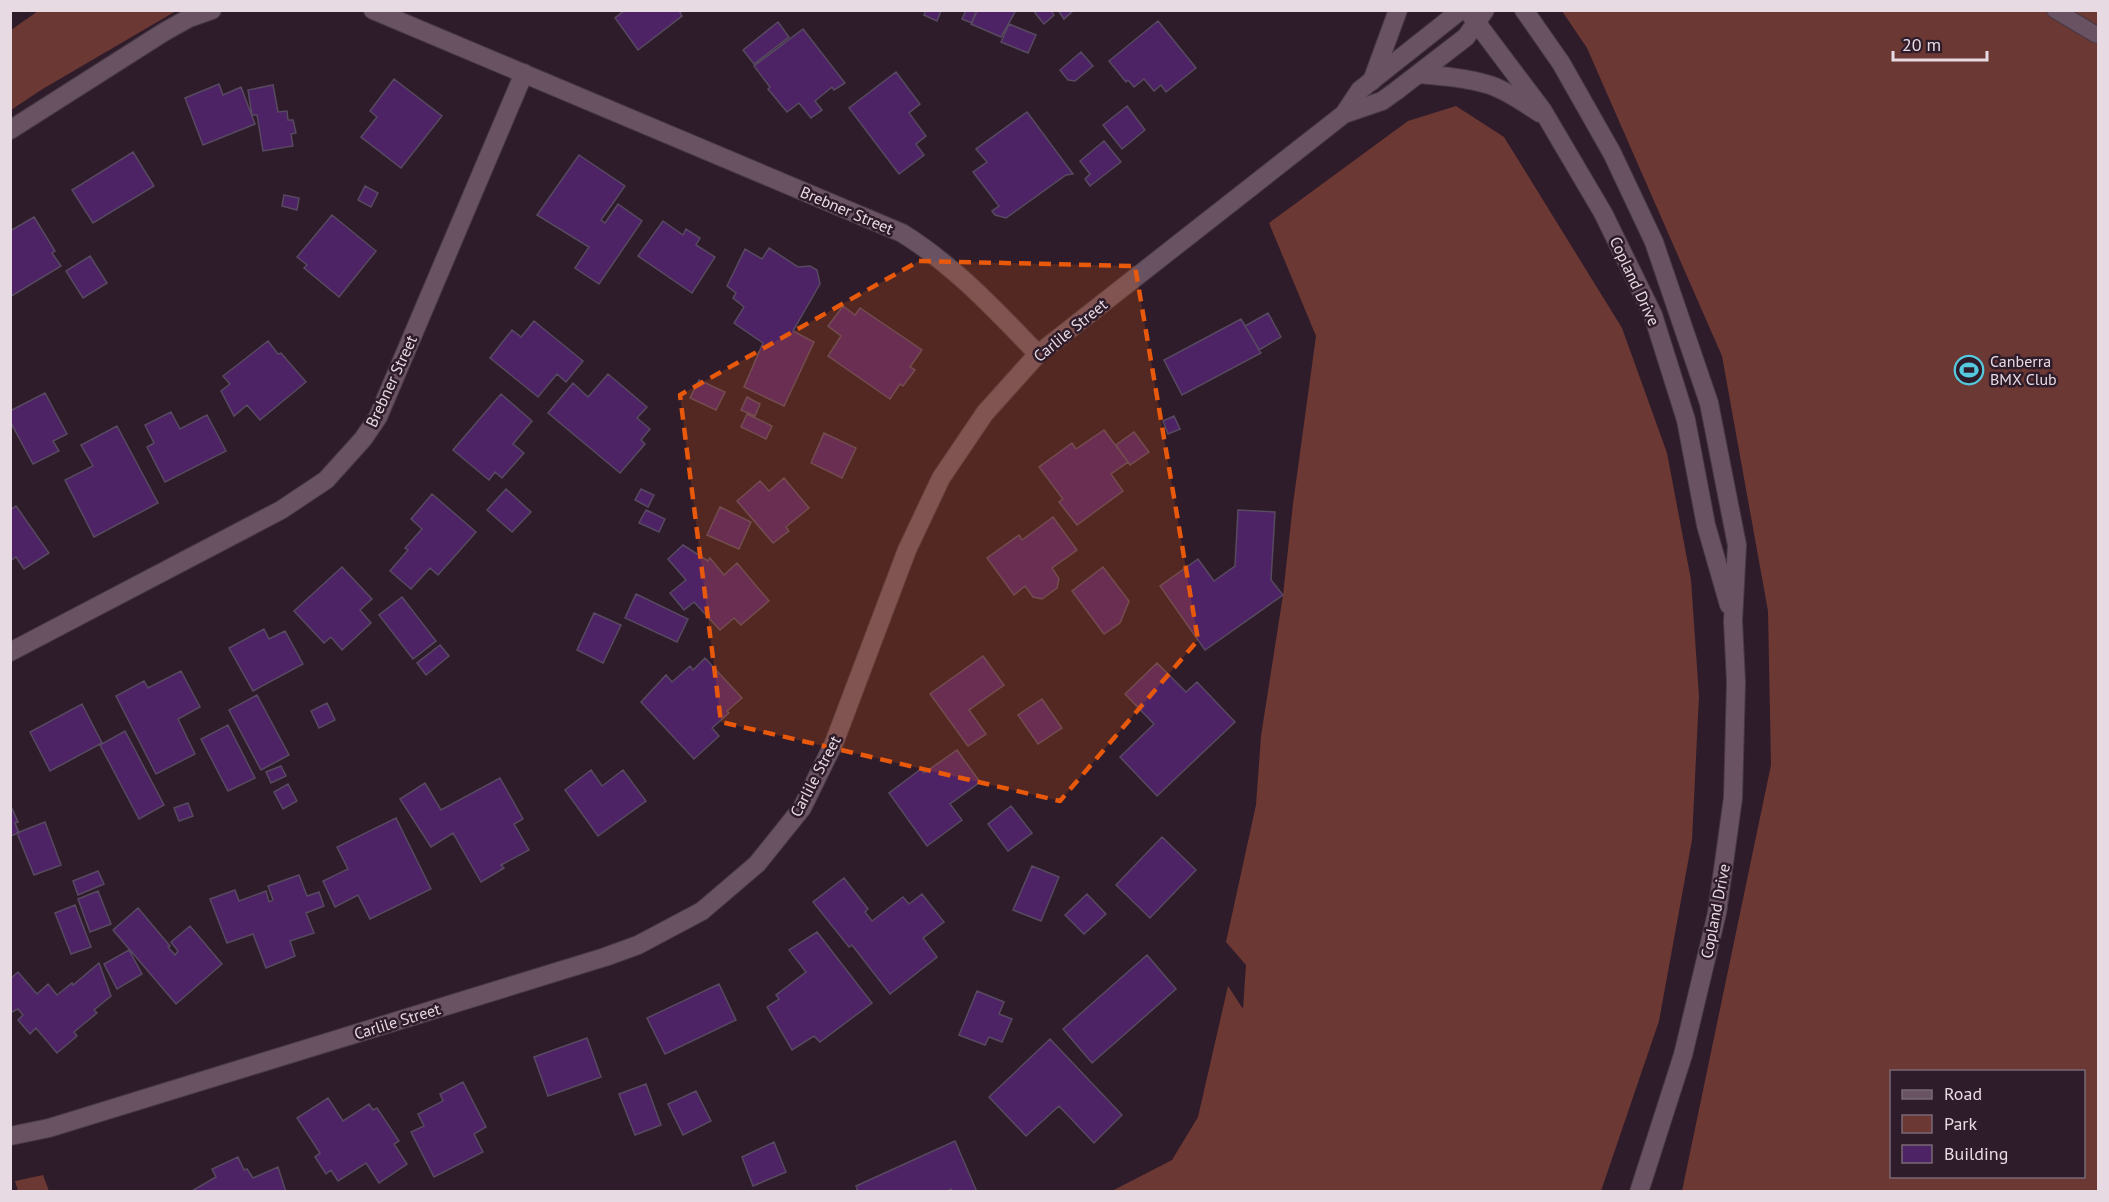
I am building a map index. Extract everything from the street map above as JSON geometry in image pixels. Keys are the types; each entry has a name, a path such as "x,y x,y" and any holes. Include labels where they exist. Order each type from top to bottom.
{"street":[{"path":"10,130 164,32 189,18 212,10"},
{"name":"Brebner Street","path":"373,10 902,233 932,252 985,297 1038,354"},
{"path":"1372,81 1398,10"},
{"name":"Carlile Street","path":"10,1136 49,1128 605,957 638,945 702,911 757,864 802,807 834,743 907,550 941,478 985,413 1038,354 1344,114 1360,90 1461,10"},
{"name":"Copland Drive","path":"1524,10 1561,63 1612,153 1654,242 1709,403 1737,545 1733,621 1736,682 1733,798 1717,913 1683,1055 1639,1191"},
{"name":"Carlile Street","path":"1344,114 1382,101 1419,74 1466,37 1476,15"},
{"name":"Copland Drive","path":"1476,15 1546,117 1603,213 1653,315 1686,420 1713,548 1733,621"},
{"name":"Brebner Street","path":"10,652 281,510 326,480 363,439 378,417 524,73"},
{"path":"1419,74 1446,76 1491,86 1508,93 1546,117"},
{"path":"1713,548 1737,545"}],"lane":[{"path":"2055,10 2098,34"}],"highlighted area":[{"path":"919,261 1135,266 1198,640 1060,801 721,722 680,395"}],"green space":[{"path":"38,11 176,11 11,110 11,30"},
{"path":"1562,11 2098,11 2098,1191 1682,1191 1771,765 1768,611 1722,356 1587,48"},
{"path":"1456,106 1504,137 1622,328 1667,453 1691,580 1699,696 1692,840 1659,1021 1601,1191 1110,1192 1172,1160 1198,1117 1228,986 1243,1009 1246,965 1226,942 1256,805 1261,736 1283,595 1316,336 1269,223 1408,121"},
{"path":"43,1175 49,1191 18,1191 15,1181"}],"building":[{"path":"625,10 684,10 680,13 682,16 638,50 615,18"},
{"path":"926,10 941,11 937,21 924,15"},
{"path":"966,10 977,11 972,23 962,19"},
{"path":"977,10 1012,10 1015,12 1001,37 971,24"},
{"path":"1037,10 1051,10 1054,15 1044,24 1035,13"},
{"path":"1058,10 1074,10 1064,19"},
{"path":"1158,21 1196,68 1166,92 1161,85 1154,91 1144,79 1134,87 1128,80 1126,82 1109,61"},
{"path":"778,22 789,37 754,64 743,50"},
{"path":"1009,24 1036,35 1028,53 1001,42"},
{"path":"803,29 845,83 834,90 832,87 815,101 822,110 811,118 799,103 787,112 768,89 770,87 754,66"},
{"path":"1081,52 1093,66 1075,81 1068,80 1060,70"},
{"path":"896,72 920,104 909,113 926,136 916,144 924,155 899,174 849,108"},
{"path":"394,79 442,116 401,168 361,137 377,117 370,111"},
{"path":"219,84 223,95 241,87 255,124 203,145 185,98"},
{"path":"273,85 278,112 287,111 288,120 293,120 296,133 291,134 293,146 263,151 257,115 252,115 248,90"},
{"path":"1127,106 1145,130 1122,149 1103,125"},
{"path":"1027,112 1073,174 1066,175 1006,218 995,215 992,211 999,206 973,172 987,162 976,149"},
{"path":"1104,141 1121,162 1090,186 1085,179 1090,174 1080,161"},
{"path":"133,152 154,186 93,223 72,190"},
{"path":"579,155 625,186 601,220 605,223 618,204 642,221 599,284 575,268 589,247 537,215"},
{"path":"365,186 378,193 371,207 358,200"},
{"path":"284,195 299,198 297,210 282,206"},
{"path":"332,215 376,251 339,297 304,268 307,265 297,257"},
{"path":"34,217 55,251 52,253 61,266 10,297 10,231"},
{"path":"663,221 683,235 686,229 700,238 696,245 715,257 692,293 638,256"},
{"path":"769,248 798,267 810,266 817,270 820,284 793,331 814,342 784,406 744,387 763,343 734,323 744,307 733,298 736,293 727,286 745,249 762,259"},
{"path":"90,256 107,283 83,298 66,271"},
{"path":"843,306 855,315 860,308 922,350 910,367 915,370 903,386 900,384 890,399 828,356 841,336 828,326"},
{"path":"1268,313 1281,337 1259,350 1245,326"},
{"path":"1241,319 1261,353 1182,395 1164,360"},
{"path":"534,321 583,361 566,382 557,374 538,397 490,358 512,330 521,337"},
{"path":"268,341 306,382 260,420 247,405 234,416 221,391 230,384 223,376"},
{"path":"608,374 647,407 637,418 650,429 641,440 645,444 620,473 548,413 573,383 588,397"},
{"path":"699,380 725,392 716,410 690,398"},
{"path":"45,393 67,434 53,441 59,451 33,464 10,421 10,411"},
{"path":"501,394 532,421 513,444 524,453 502,478 495,472 489,480 453,450"},
{"path":"747,397 760,404 755,416 741,410"},
{"path":"171,412 180,429 207,415 226,451 165,482 147,447 154,443 145,425"},
{"path":"747,414 772,426 766,439 741,427"},
{"path":"1174,416 1180,429 1168,434 1163,421"},
{"path":"117,426 158,503 94,537 65,480 93,466 81,445"},
{"path":"1104,430 1128,462 1111,474 1123,491 1077,525 1059,502 1063,499 1039,467 1072,443 1076,449"},
{"path":"1134,432 1149,452 1130,465 1116,445"},
{"path":"824,433 856,448 842,478 811,463"},
{"path":"784,478 809,508 786,527 789,531 773,543 737,501 760,481 769,491"},
{"path":"506,489 531,512 512,532 487,510"},
{"path":"641,489 654,495 648,507 635,500"},
{"path":"432,494 476,532 438,575 430,568 411,589 390,571 408,550 405,548 422,529 411,519"},
{"path":"16,506 49,553 24,569 16,557 10,561 10,510"},
{"path":"720,507 751,522 739,549 707,535"},
{"path":"646,510 665,519 659,532 639,523"},
{"path":"1238,510 1275,512 1271,580 1283,595 1205,650 1160,586 1198,559 1214,581 1235,566"},
{"path":"1053,517 1077,550 1052,568 1059,579 1057,588 1042,599 1033,597 1025,586 1014,595 987,558 1019,535 1022,540"},
{"path":"683,545 708,561 710,558 724,575 737,563 769,601 741,625 734,618 720,630 694,602 684,610 670,593 686,580 668,559"},
{"path":"342,567 372,599 360,610 371,623 342,650 331,637 324,643 294,611"},
{"path":"1103,567 1129,601 1120,623 1104,634 1072,591"},
{"path":"636,594 688,619 677,642 625,618"},
{"path":"402,597 436,641 413,659 379,615"},
{"path":"594,613 621,625 603,663 577,650"},
{"path":"264,629 269,639 285,631 303,664 253,691 229,648"},
{"path":"440,645 449,656 426,675 417,663"},
{"path":"983,656 1004,685 969,710 986,734 968,746 930,694"},
{"path":"705,658 742,698 712,728 719,736 694,759 641,702 666,675 672,682 690,666 693,670"},
{"path":"1157,663 1186,692 1197,682 1235,722 1157,796 1120,757 1154,724 1125,694"},
{"path":"181,671 200,707 178,719 195,754 156,774 116,696 144,681 148,688"},
{"path":"257,695 289,755 261,770 229,710"},
{"path":"1042,699 1062,728 1038,744 1018,715"},
{"path":"327,703 335,720 319,728 311,711"},
{"path":"82,704 102,743 50,771 30,732"},
{"path":"228,725 255,778 228,791 201,739"},
{"path":"125,731 164,805 139,819 100,745"},
{"path":"957,750 980,782 950,804 962,820 927,846 889,793 921,769 924,773"},
{"path":"281,766 286,776 271,783 266,772"},
{"path":"591,770 602,786 623,770 646,801 598,836 565,790"},
{"path":"500,778 523,819 514,824 529,850 501,865 504,868 481,882 453,833 431,847 400,799 425,783 441,810"},
{"path":"288,784 297,801 283,809 274,792"},
{"path":"188,803 193,816 179,821 174,808"},
{"path":"10,804 18,822 15,823 19,833 10,836"},
{"path":"1011,806 1032,833 1008,851 988,824"},
{"path":"396,818 431,889 370,919 358,895 335,907 323,881 348,869 337,847"},
{"path":"45,822 61,865 34,875 17,833"},
{"path":"1162,837 1196,870 1150,918 1116,885"},
{"path":"1032,866 1059,877 1041,921 1013,910"},
{"path":"98,871 104,884 78,895 73,881"},
{"path":"299,875 307,896 319,892 324,906 306,913 314,933 290,941 295,956 266,968 253,934 227,943 210,899 235,890 239,901 266,891 269,902 273,900 268,886"},
{"path":"844,878 868,909 865,912 872,921 903,897 909,904 922,894 944,922 923,938 937,957 890,994 852,945 849,947 813,902"},
{"path":"98,891 111,924 90,932 78,899"},
{"path":"1087,894 1106,914 1084,934 1065,915"},
{"path":"75,905 91,947 71,954 55,913"},
{"path":"138,908 175,955 178,951 171,942 190,926 222,964 176,1004 113,930"},
{"path":"817,932 872,1003 820,1042 814,1036 792,1050 767,1007 779,999 776,995 806,972 789,950"},
{"path":"129,950 142,974 117,989 104,964"},
{"path":"1147,955 1176,989 1092,1063 1063,1029"},
{"path":"99,963 111,996 94,1010 97,1013 74,1032 77,1036 57,1053 36,1028 30,1034 18,1020 23,1015 18,1009 10,1013 10,979 18,972 37,994 48,984 57,995"},
{"path":"719,984 736,1020 665,1054 647,1018"},
{"path":"977,991 1004,1002 999,1014 1012,1019 1002,1042 989,1037 985,1045 959,1035"},
{"path":"587,1038 601,1077 548,1096 534,1057"},
{"path":"1050,1039 1122,1115 1094,1143 1059,1106 1026,1136 989,1097"},
{"path":"463,1082 486,1127 474,1134 483,1152 434,1177 411,1132 424,1126 418,1114 443,1101 440,1094"},
{"path":"646,1084 661,1125 635,1135 619,1094"},
{"path":"696,1091 711,1121 683,1135 668,1104"},
{"path":"328,1098 343,1121 369,1104 373,1110 377,1108 399,1141 394,1144 407,1164 379,1183 366,1163 338,1181 331,1170 326,1174 315,1157 320,1153 297,1118"},
{"path":"955,1141 977,1192 952,1192 951,1189 946,1192 858,1192 856,1186"},
{"path":"774,1142 786,1172 753,1186 742,1157"},
{"path":"238,1157 244,1170 247,1169 253,1178 278,1167 286,1192 190,1192 216,1177 212,1169"}],"place":[{"name":"Canberra BMX Club","path":"1969,370"}]}
